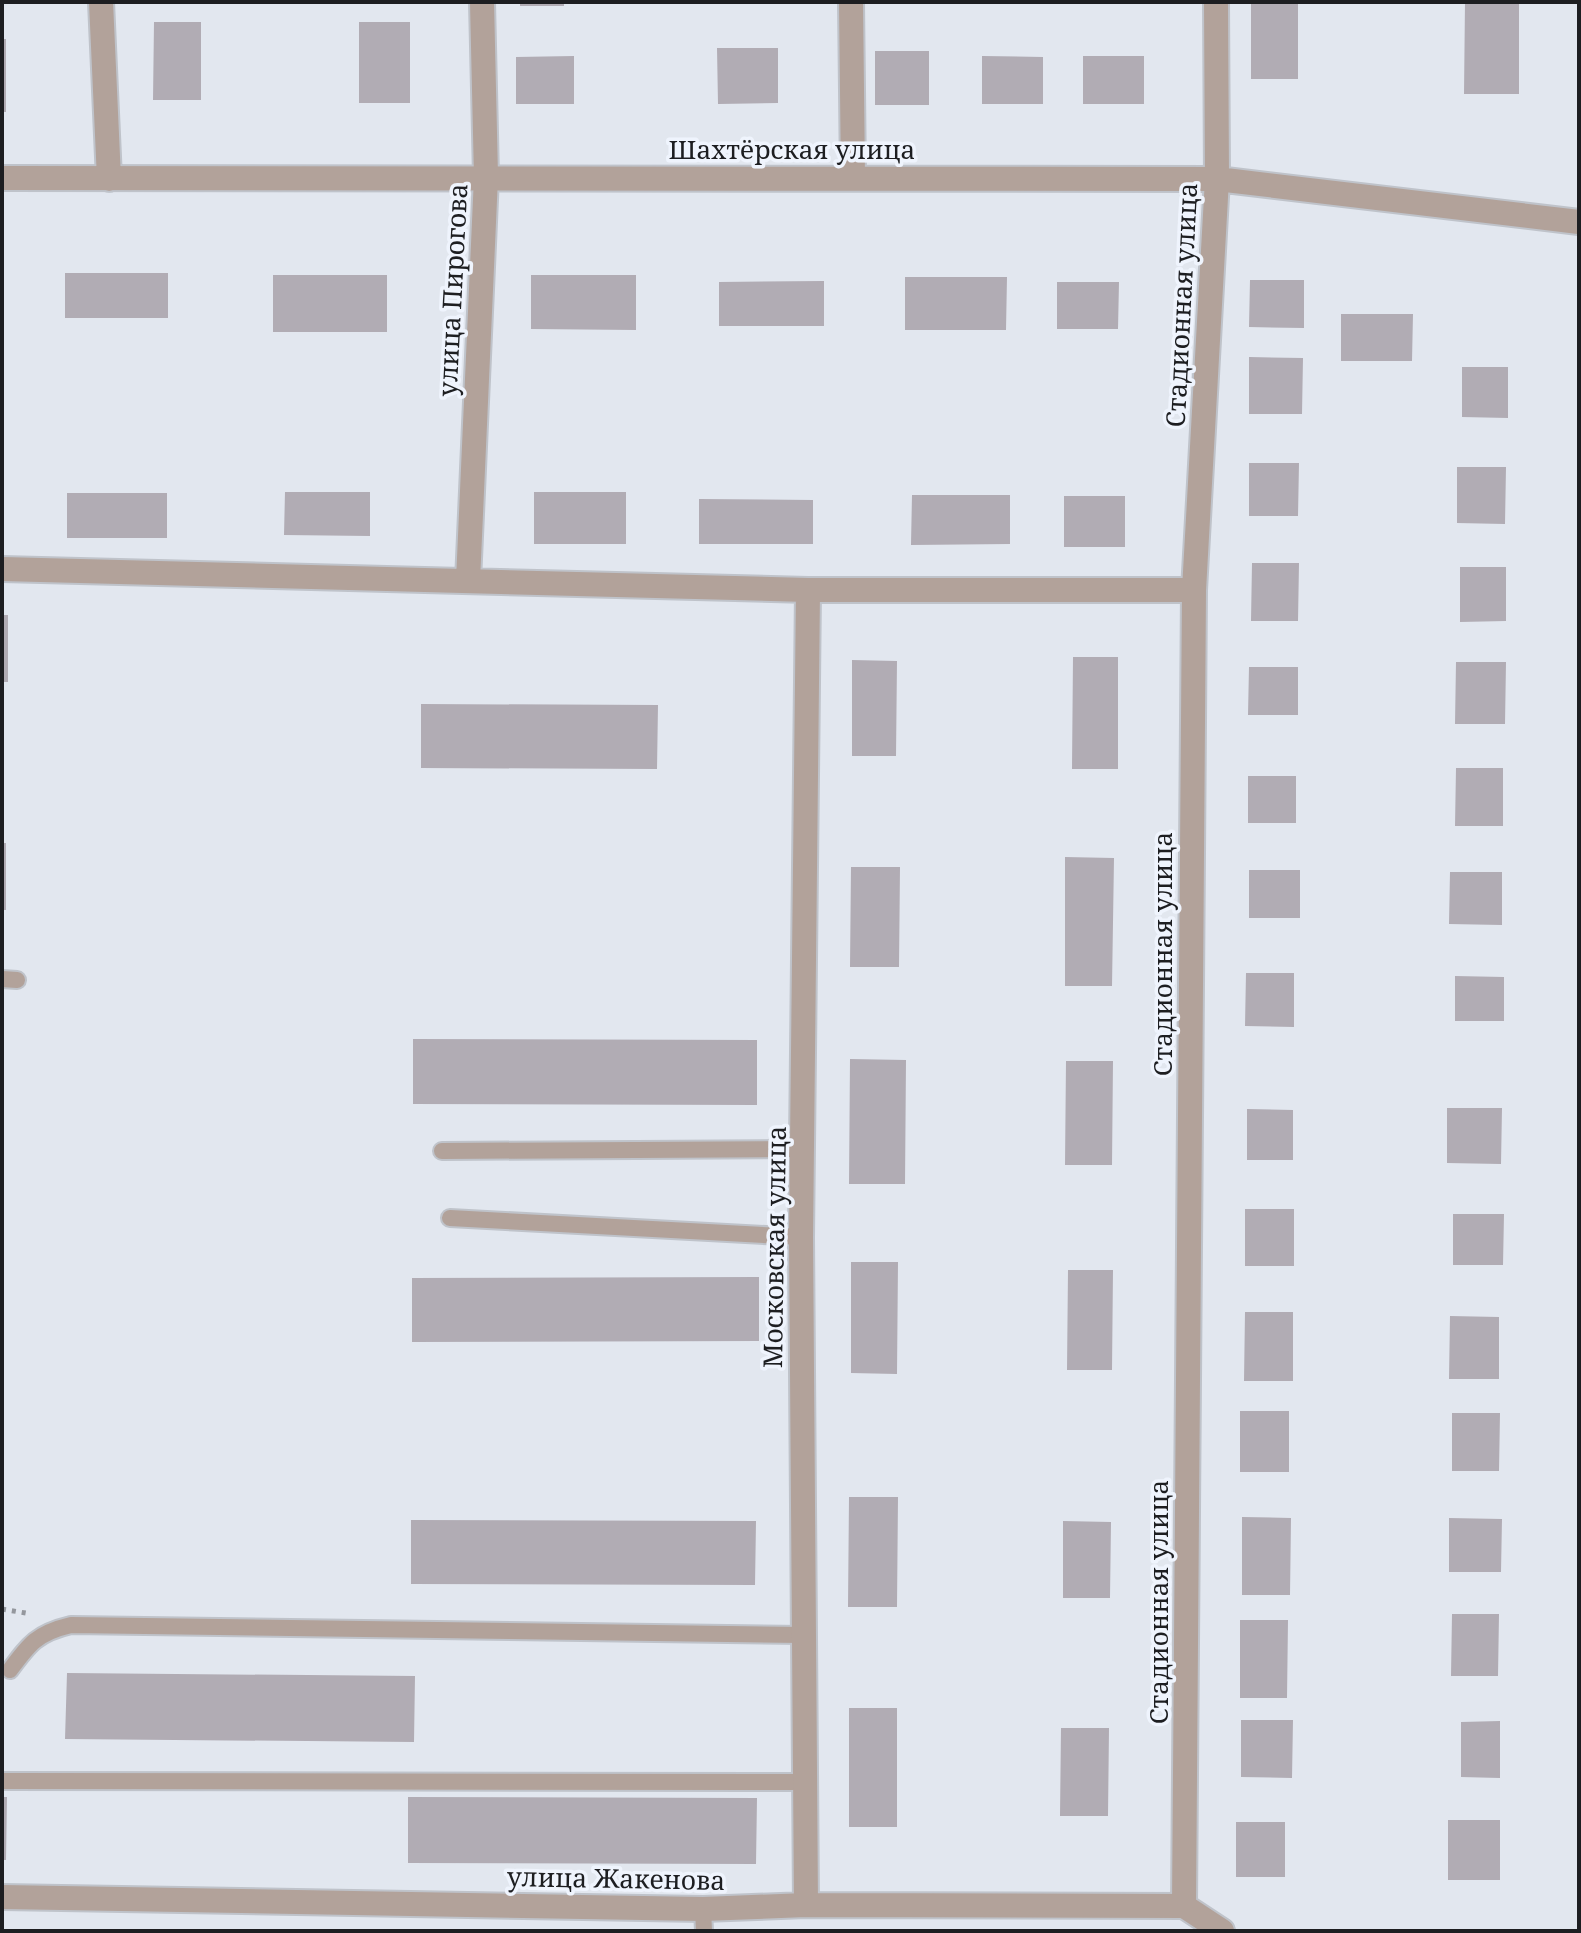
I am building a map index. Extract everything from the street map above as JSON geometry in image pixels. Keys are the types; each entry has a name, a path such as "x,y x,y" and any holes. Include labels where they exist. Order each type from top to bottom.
{"street":[{"path":"101,2 109,179"},
{"name":"улица Пирогова","path":"468,581 486,177 482,2"},
{"path":"851,2 853,178"},
{"name":"Стадионная улица","path":"1184,1906 1194,590 1217,179 1216,2"},
{"name":"Шахтёрская улица","path":"2,178 1217,179 1579,222"},
{"path":"2,569 808,590 1194,590"},
{"name":"Московская улица","path":"806,1905 801,1237 808,590"},
{"name":"улица Жакенова","path":"2,1897 703,1920 806,1905 1184,1906"},
{"path":"1184,1906 1222,1931"}],"lane":[{"path":"442,1151 804,1149"},
{"path":"450,1218 801,1237"},
{"path":"10,1670 31,1642 49,1630 71,1625 803,1635"},
{"path":"2,1781 803,1782"}],"building":[{"path":"520,2 564,2 564,6 520,6"},
{"path":"1251,2 1298,2 1298,79 1251,79"},
{"path":"1465,2 1519,2 1519,94 1464,94"},
{"path":"154,22 201,22 201,100 153,100"},
{"path":"359,22 410,22 410,103 359,103"},
{"path":"2,39 6,39 6,112 2,112"},
{"path":"717,48 778,48 778,103 718,104"},
{"path":"875,51 929,51 929,105 875,105"},
{"path":"574,56 574,104 516,104 516,57"},
{"path":"982,56 1043,57 1043,104 982,104"},
{"path":"1083,56 1144,56 1144,104 1083,104"},
{"path":"65,273 168,273 168,318 65,318"},
{"path":"273,275 387,275 387,332 273,332"},
{"path":"531,275 636,275 636,330 531,329"},
{"path":"905,277 1007,277 1006,330 905,330"},
{"path":"1250,280 1304,280 1304,328 1249,327"},
{"path":"824,281 824,326 719,326 719,282"},
{"path":"1057,282 1119,282 1118,329 1057,329"},
{"path":"1341,314 1413,314 1412,361 1341,361"},
{"path":"1249,357 1303,358 1302,414 1249,414"},
{"path":"1462,367 1508,367 1508,418 1462,417"},
{"path":"1249,463 1299,463 1298,516 1249,516"},
{"path":"1457,467 1506,467 1505,524 1457,523"},
{"path":"285,492 370,492 370,536 284,535"},
{"path":"534,492 626,492 626,544 534,544"},
{"path":"67,493 167,493 167,538 67,538"},
{"path":"912,495 1010,495 1010,544 911,545"},
{"path":"1064,496 1125,496 1125,547 1064,547"},
{"path":"699,499 813,500 813,544 699,544"},
{"path":"1252,563 1299,563 1298,621 1251,621"},
{"path":"1460,567 1506,567 1506,621 1460,622"},
{"path":"2,615 8,615 8,682 2,682"},
{"path":"1073,657 1118,657 1118,769 1072,769"},
{"path":"852,660 897,661 896,756 852,756"},
{"path":"1456,662 1506,662 1505,724 1455,724"},
{"path":"1249,667 1298,667 1298,715 1248,715"},
{"path":"421,704 658,705 657,769 421,768"},
{"path":"1456,768 1503,768 1503,826 1455,826"},
{"path":"1248,776 1296,776 1296,823 1248,823"},
{"path":"2,843 6,843 6,910 2,910"},
{"path":"1065,857 1114,858 1112,986 1065,986"},
{"path":"851,867 900,867 899,967 850,967"},
{"path":"1249,870 1300,870 1300,918 1249,918"},
{"path":"1450,872 1502,872 1502,925 1449,924"},
{"path":"1246,973 1294,973 1294,1027 1245,1026"},
{"path":"1455,976 1504,977 1504,1021 1455,1021"},
{"path":"413,1039 757,1040 757,1105 413,1104"},
{"path":"850,1059 906,1060 905,1184 849,1184"},
{"path":"1066,1061 1113,1061 1112,1165 1065,1165"},
{"path":"1447,1108 1502,1108 1501,1164 1447,1163"},
{"path":"1247,1109 1293,1110 1293,1160 1247,1160"},
{"path":"1245,1209 1294,1209 1294,1266 1245,1266"},
{"path":"1453,1214 1504,1214 1503,1265 1453,1265"},
{"path":"851,1262 898,1262 897,1374 851,1373"},
{"path":"1068,1270 1113,1270 1112,1370 1067,1370"},
{"path":"759,1277 759,1341 412,1342 412,1278"},
{"path":"1245,1312 1293,1312 1293,1381 1244,1381"},
{"path":"1450,1316 1499,1317 1499,1379 1449,1379"},
{"path":"1240,1411 1289,1411 1289,1472 1240,1472"},
{"path":"1452,1413 1500,1413 1499,1471 1452,1471"},
{"path":"849,1497 898,1497 897,1607 848,1607"},
{"path":"1242,1517 1291,1518 1290,1595 1242,1595"},
{"path":"1449,1518 1502,1519 1501,1572 1449,1572"},
{"path":"411,1520 756,1521 755,1585 411,1584"},
{"path":"1063,1521 1111,1522 1110,1598 1063,1598"},
{"path":"1452,1614 1499,1614 1498,1676 1451,1676"},
{"path":"1240,1620 1288,1620 1287,1698 1240,1698"},
{"path":"67,1673 415,1676 414,1742 65,1739"},
{"path":"849,1708 897,1708 897,1827 849,1827"},
{"path":"1241,1720 1293,1720 1292,1778 1241,1777"},
{"path":"1500,1721 1500,1778 1461,1777 1461,1722"},
{"path":"1061,1728 1109,1728 1108,1816 1060,1816"},
{"path":"2,1797 7,1797 6,1860 2,1860"},
{"path":"408,1797 757,1798 756,1864 408,1863"},
{"path":"1448,1820 1500,1820 1500,1880 1448,1880"},
{"path":"1236,1822 1285,1822 1285,1877 1236,1877"}]}
